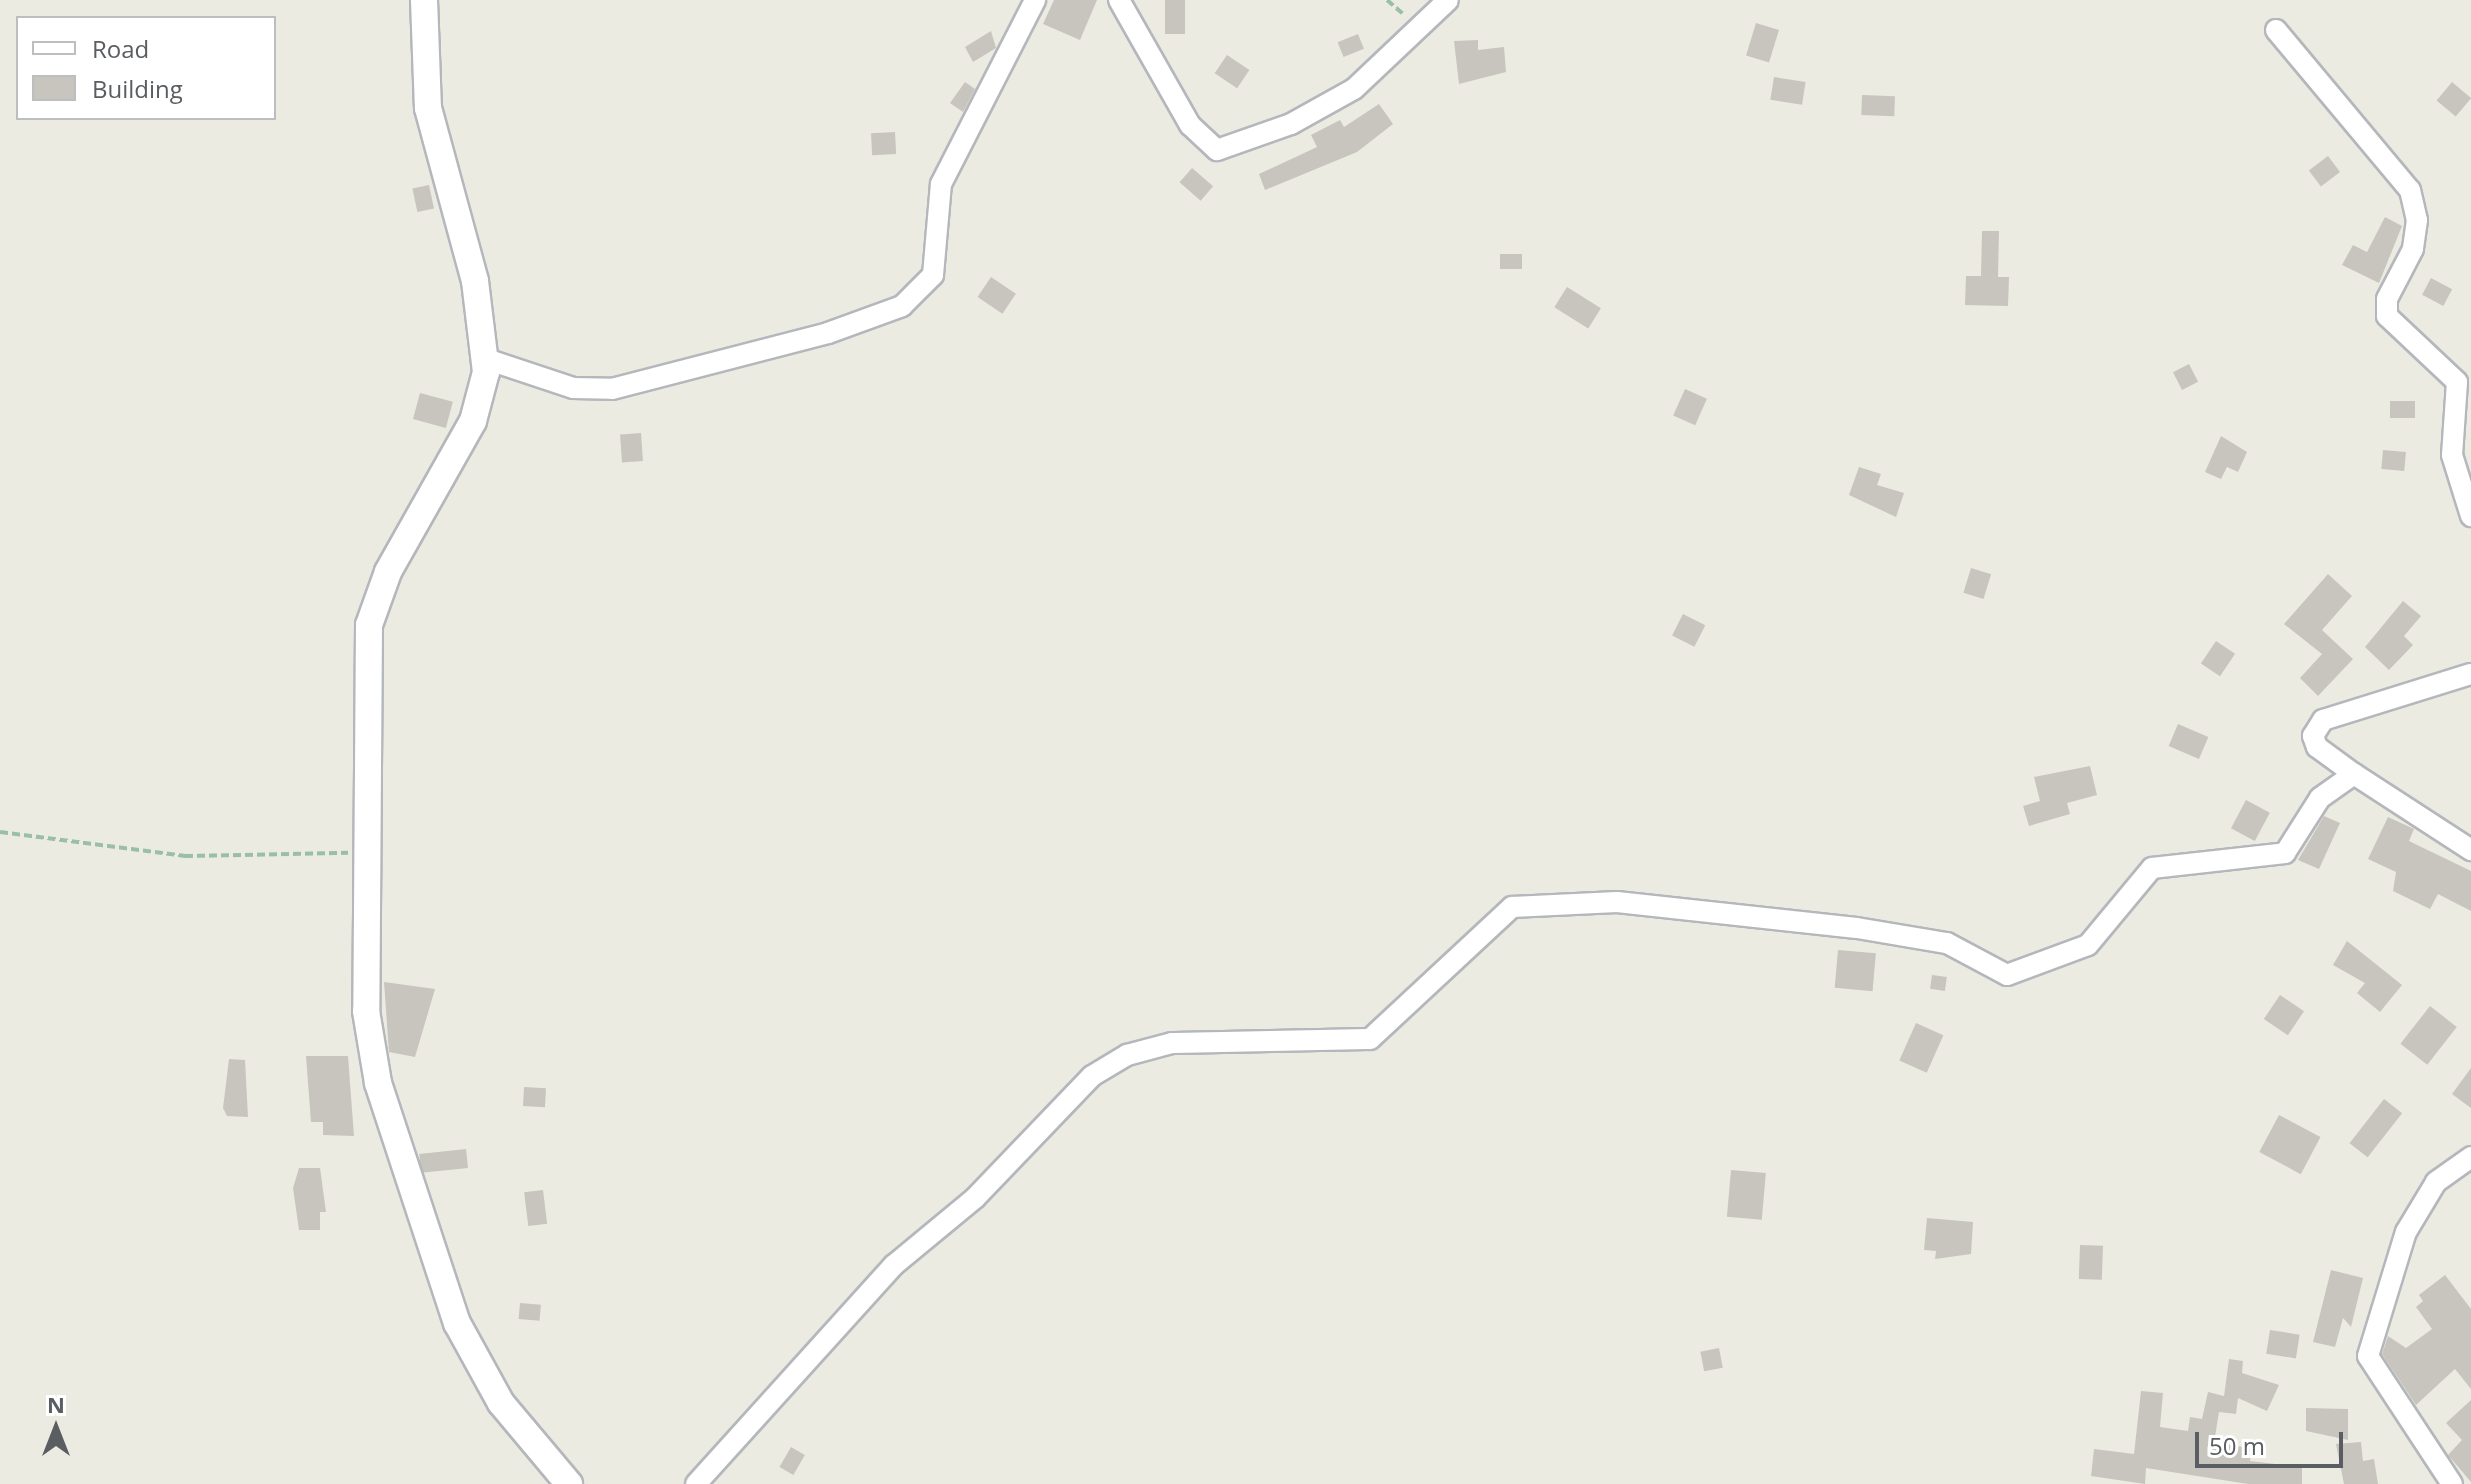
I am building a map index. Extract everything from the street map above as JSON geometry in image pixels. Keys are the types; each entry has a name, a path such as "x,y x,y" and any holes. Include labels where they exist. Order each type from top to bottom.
{"street":[{"path":"424,0 428,108 475,281 486,359 473,421 388,572 369,625 364,853 366,1011 398,1151 469,1349 501,1403 569,1484"},
{"path":"486,359 573,388 612,389 828,333 902,306 933,275 941,184 1035,0"},
{"path":"1119,0 1190,125 1217,150 1354,89 1448,0"},
{"path":"2276,30 2410,190 2417,220 2413,249 2387,299 2387,316 2457,382 2452,455 2471,516"},
{"path":"2471,674 2323,720 2313,736 2317,747 2354,774 2471,850"},
{"path":"696,1484 894,1265 975,1198 1092,1076 1127,1055 1172,1043 1370,1039 1517,906 1617,902 1857,928 1947,943 2000,974 2016,974 2088,945 2152,868 2285,853 2320,798 2354,774"},
{"path":"2452,1484 2368,1356 2420,1205 2471,1157"}],"path":[{"path":"0,832 185,856 364,853"}],"building":[{"path":"1054,0 1097,0 1080,40 1043,24"},
{"path":"1165,0 1185,0 1185,34 1165,34"},
{"path":"1756,23 1779,30 1769,63 1746,56"},
{"path":"991,31 996,48 973,62 965,47"},
{"path":"1358,34 1364,49 1344,57 1338,42"},
{"path":"1478,40 1478,50 1504,47 1506,72 1459,84 1454,41"},
{"path":"1227,55 1249,70 1237,88 1215,73"},
{"path":"1774,77 1806,82 1802,105 1770,100"},
{"path":"965,82 975,89 963,112 950,103"},
{"path":"2452,82 2471,98 2456,116 2437,100"},
{"path":"1862,95 1895,96 1894,116 1861,115"},
{"path":"1379,104 1393,124 1357,152 1265,190 1259,174 1317,147 1311,135 1340,120 1344,127"},
{"path":"895,132 896,154 872,155 871,133"},
{"path":"2328,156 2340,172 2321,186 2309,170"},
{"path":"1192,168 1213,186 1201,201 1180,182"},
{"path":"429,185 434,208 417,212 412,189"},
{"path":"2385,217 2402,226 2379,283 2342,265 2353,245 2367,252"},
{"path":"1982,231 1999,231 1998,277 2009,277 2008,306 1965,305 1966,276 1981,276"},
{"path":"1500,254 1522,254 1522,269 1500,269"},
{"path":"991,277 1016,294 1002,314 978,297"},
{"path":"2431,278 2452,289 2443,306 2422,295"},
{"path":"1567,287 1601,308 1588,329 1554,307"},
{"path":"2189,364 2198,382 2182,390 2173,372"},
{"path":"1685,389 1707,399 1695,425 1673,415"},
{"path":"420,393 453,402 446,428 413,419"},
{"path":"2390,401 2415,401 2415,418 2390,418"},
{"path":"641,433 643,461 622,462 620,434"},
{"path":"2221,436 2247,452 2238,472 2227,467 2221,479 2205,472"},
{"path":"2383,450 2406,452 2404,471 2381,469"},
{"path":"1859,467 1881,474 1877,485 1904,493 1896,517 1849,495"},
{"path":"1971,568 1991,574 1983,599 1963,593"},
{"path":"2328,574 2352,596 2322,630 2353,659 2318,696 2300,678 2322,654 2284,624"},
{"path":"2403,601 2421,616 2404,636 2413,645 2389,670 2365,647"},
{"path":"1683,614 1705,625 1694,647 1672,635"},
{"path":"2216,641 2235,654 2220,676 2201,663"},
{"path":"2178,724 2208,737 2199,759 2169,746"},
{"path":"2090,766 2097,795 2067,803 2070,814 2029,826 2023,806 2040,801 2034,777"},
{"path":"2246,800 2270,813 2255,841 2231,828"},
{"path":"2324,816 2340,823 2319,869 2298,860"},
{"path":"2388,817 2414,829 2409,841 2471,871 2471,911 2438,894 2430,909 2393,891 2396,872 2368,859"},
{"path":"2347,941 2402,985 2380,1012 2357,993 2365,983 2333,965"},
{"path":"1838,950 1876,953 1873,991 1835,988"},
{"path":"1932,975 1947,977 1945,991 1930,989"},
{"path":"384,982 435,989 415,1057 389,1052"},
{"path":"2280,995 2304,1011 2288,1035 2264,1019"},
{"path":"2430,1006 2457,1027 2427,1065 2400,1044"},
{"path":"1916,1023 1943,1035 1927,1073 1899,1060"},
{"path":"306,1056 348,1056 354,1136 323,1135 323,1122 311,1122"},
{"path":"229,1059 245,1060 248,1117 227,1116 223,1108"},
{"path":"2471,1068 2471,1108 2452,1094"},
{"path":"524,1087 546,1088 545,1107 523,1106"},
{"path":"2384,1099 2402,1113 2368,1157 2350,1143"},
{"path":"2279,1115 2320,1137 2301,1174 2259,1152"},
{"path":"466,1149 468,1168 421,1173 419,1154"},
{"path":"299,1168 320,1168 326,1212 320,1212 320,1230 299,1230 293,1188"},
{"path":"1731,1170 1766,1173 1762,1220 1727,1217"},
{"path":"543,1190 547,1224 528,1226 524,1192"},
{"path":"1927,1218 1973,1222 1971,1254 1935,1259 1936,1251 1924,1250"},
{"path":"2080,1245 2103,1246 2102,1280 2079,1279"},
{"path":"2331,1270 2363,1278 2351,1327 2343,1318 2335,1347 2313,1342"},
{"path":"2445,1275 2471,1309 2471,1389 2455,1369 2416,1405 2382,1354 2388,1336 2406,1348 2432,1329 2416,1307 2423,1301 2419,1295"},
{"path":"520,1303 541,1305 540,1321 519,1319"},
{"path":"2270,1330 2300,1335 2296,1358 2266,1354"},
{"path":"1719,1348 1723,1368 1704,1371 1700,1352"},
{"path":"2229,1359 2243,1361 2242,1373 2279,1385 2267,1411 2238,1398 2236,1414 2219,1412 2214,1443 2252,1448 2250,1461 2302,1467 2302,1484 2248,1484 2146,1468 2145,1484 2091,1476 2094,1449 2134,1454 2141,1391 2163,1393 2160,1427 2188,1431 2190,1417 2202,1419 2208,1392 2224,1396"},
{"path":"2471,1400 2471,1482 2448,1455 2462,1440 2446,1423"},
{"path":"2306,1408 2348,1409 2348,1440 2306,1431"},
{"path":"2361,1442 2363,1461 2374,1459 2378,1484 2344,1484 2336,1444"},
{"path":"791,1447 805,1455 793,1475 780,1467"}]}
